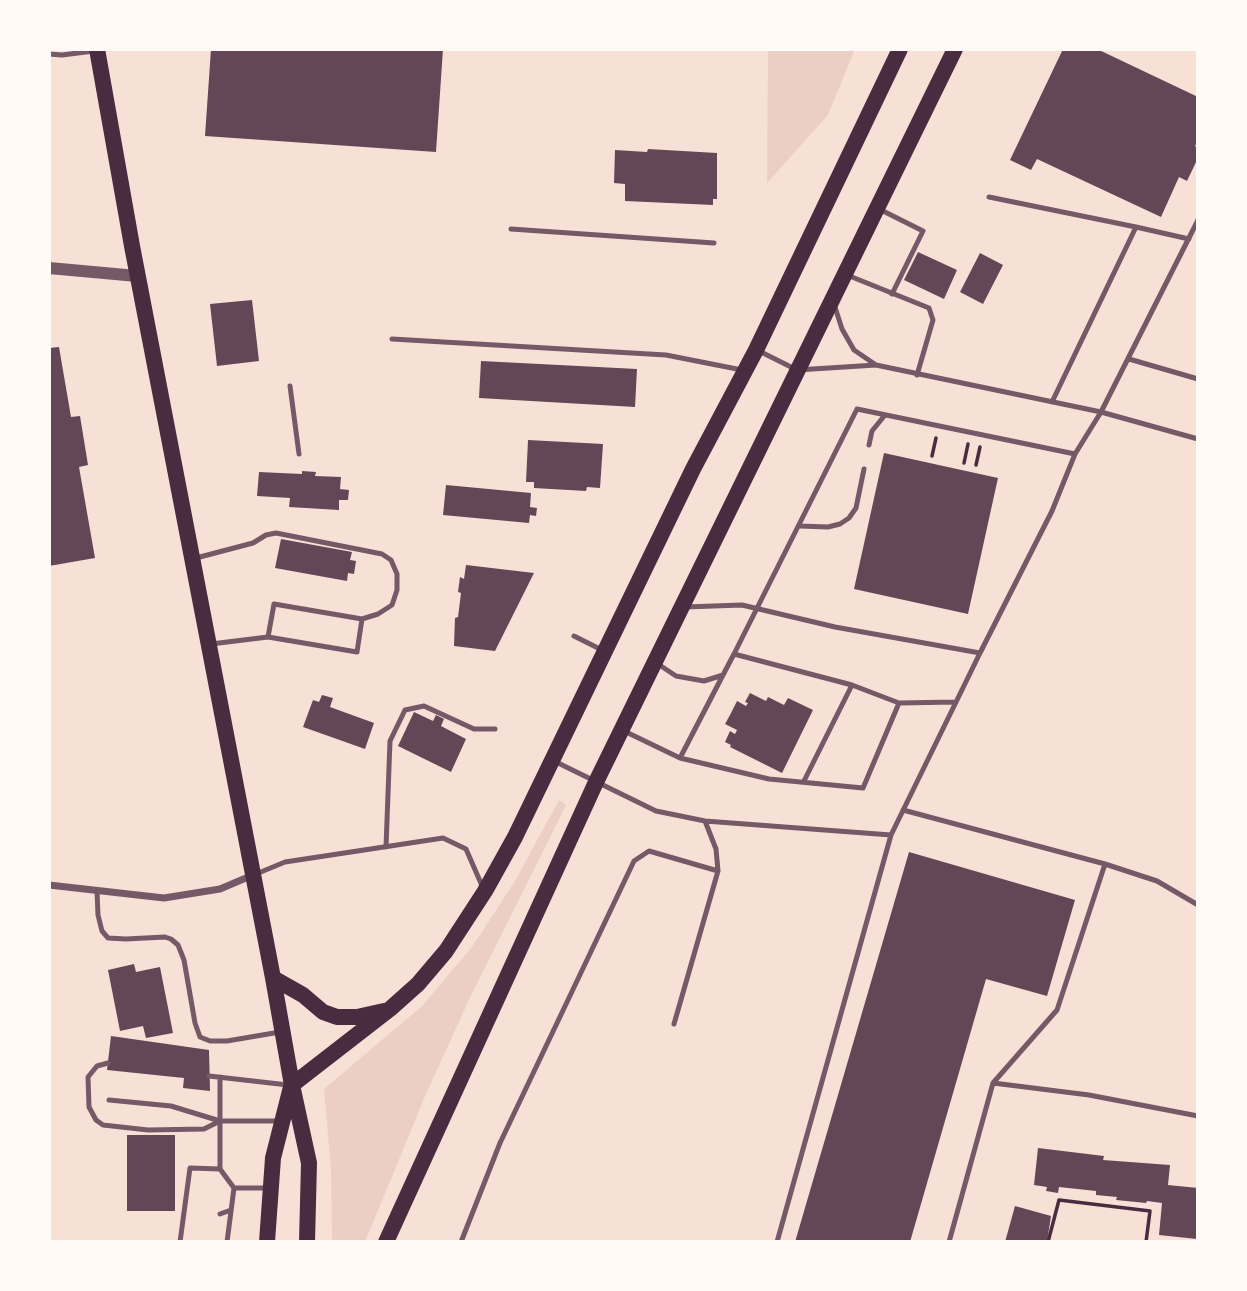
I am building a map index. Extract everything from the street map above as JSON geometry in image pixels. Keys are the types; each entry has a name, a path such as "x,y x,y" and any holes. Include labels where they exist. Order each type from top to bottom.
{"main road":[{"path":"267,1242 273,1158 292,1085 418,984 446,951 485,891 693,470 756,350 900,49"},
{"path":"386,1242 596,782 955,49"},
{"path":"97,50 137,276 309,1163 307,1242"},
{"path":"273,978 303,995 323,1012 337,1017 357,1017 390,1009"}],"street":[{"path":"49,268 137,276"},
{"path":"49,885 164,898 220,889 253,875"}],"lane":[{"path":"49,54 97,50"},
{"path":"989,197 1189,239"},
{"path":"878,208 923,231 892,294"},
{"path":"776,1242 891,835 1052,511 1075,454 1129,359 1198,220"},
{"path":"1052,402 1136,227"},
{"path":"511,229 715,243"},
{"path":"846,274 929,308 933,320 917,375"},
{"path":"833,300 842,329 854,349 876,365"},
{"path":"392,339 666,355 745,371"},
{"path":"756,350 797,370 876,365 1101,412 1198,439"},
{"path":"1129,359 1198,379"},
{"path":"289,386 299,454"},
{"path":"680,758 858,409 1075,454"},
{"path":"869,445 872,431 885,415"},
{"path":"800,526 828,527 849,518 856,508 864,469"},
{"path":"192,559 253,543 266,535 276,533 382,554 391,560 397,574 397,590 392,604 378,614 362,619 274,604 268,637"},
{"path":"682,608 742,605 835,627 980,653"},
{"path":"208,644 268,637 356,652 362,619"},
{"path":"574,636 605,651"},
{"path":"734,654 852,685 899,703 957,702"},
{"path":"654,661 676,676 704,681 723,675"},
{"path":"804,781 852,685"},
{"path":"621,730 680,758 769,779 863,788 899,703"},
{"path":"386,846 390,741 405,710 424,706 474,729 495,729"},
{"path":"551,760 656,811 705,821 891,835"},
{"path":"903,810 1105,864 1157,881 1198,905"},
{"path":"674,1024 718,871 716,849 705,821"},
{"path":"253,875 285,862 443,838 466,849 485,891"},
{"path":"461,1242 500,1143 634,860 649,851 718,871"},
{"path":"949,1242 993,1083 1057,1010 1105,864"},
{"path":"97,891 102,932 108,937 165,937 178,945 184,960 200,1037 210,1041 227,1041 283,1032"},
{"path":"108,1063 97,1066 88,1077 89,1107 96,1120 103,1125 148,1130 204,1129 220,1121"},
{"path":"209,1076 292,1085"},
{"path":"220,1077 220,1169 234,1188 227,1242"},
{"path":"993,1083 1089,1095 1198,1116"},
{"path":"109,1100 171,1106 220,1121 282,1121"},
{"path":"180,1242 190,1168 220,1169"},
{"path":"234,1188 271,1188"},
{"path":"220,1214 231,1210"},
{"path":"182,1228 192,1224"}],"path":[{"path":"932,456 939,426"},
{"path":"964,463 970,432"},
{"path":"976,465 983,435"},
{"path":"1048,1242 1059,1200 1150,1211 1146,1242"}],"shaded area":[{"path":"768,49 855,49 828,115 767,183"},
{"path":"559,800 566,805 468,1002 426,1094 365,1242 332,1242 331,1170 324,1089 422,1006 472,947 515,881"}],"building":[{"path":"211,49 443,49 436,152 205,136"},
{"path":"1063,49 1097,49 1198,97 1198,140 1195,146 1198,148 1198,158 1187,181 1179,177 1161,217 1037,159 1031,170 1010,160"},
{"path":"648,149 717,153 717,199 713,199 713,205 625,201 625,184 614,183 615,150 647,152"},
{"path":"918,252 957,270 944,299 904,280"},
{"path":"980,253 1003,265 983,304 960,292"},
{"path":"252,300 259,361 217,366 210,304"},
{"path":"59,347 71,417 80,416 88,465 79,467 95,558 49,566 49,348"},
{"path":"481,361 637,369 635,407 479,398"},
{"path":"528,440 603,444 600,488 587,487 586,491 534,488 534,482 526,482"},
{"path":"884,453 998,478 968,614 854,589"},
{"path":"302,471 316,472 315,476 341,477 340,489 349,490 348,500 339,500 339,510 289,507 290,498 257,496 259,472 302,474"},
{"path":"446,485 531,493 530,507 537,508 536,516 530,515 529,523 443,515"},
{"path":"281,539 352,552 350,560 356,561 354,574 348,573 347,581 275,568"},
{"path":"466,565 534,573 495,651 454,646 455,618 458,617 461,593 458,592 460,577 464,579"},
{"path":"750,693 766,701 768,697 784,705 788,698 813,710 782,773 725,742 730,731 735,734 737,730 725,724 737,701 746,706 748,703 745,702"},
{"path":"322,695 333,698 330,707 374,723 365,749 303,727 313,700 319,702"},
{"path":"414,712 433,721 436,715 444,719 441,726 466,739 451,772 398,746"},
{"path":"909,852 1075,900 1047,996 986,979 910,1242 795,1242"},
{"path":"134,964 136,972 160,967 173,1033 146,1038 143,1026 120,1031 108,970"},
{"path":"111,1036 209,1050 210,1091 183,1088 184,1078 107,1070"},
{"path":"127,1135 175,1135 175,1211 127,1211"},
{"path":"1038,1148 1104,1156 1103,1160 1170,1165 1168,1185 1198,1188 1197,1239 1159,1235 1162,1203 1116,1200 1117,1197 1096,1195 1096,1191 1059,1187 1058,1193 1046,1191 1047,1187 1034,1185"},
{"path":"1015,1206 1051,1216 1047,1242 1005,1242"}]}
